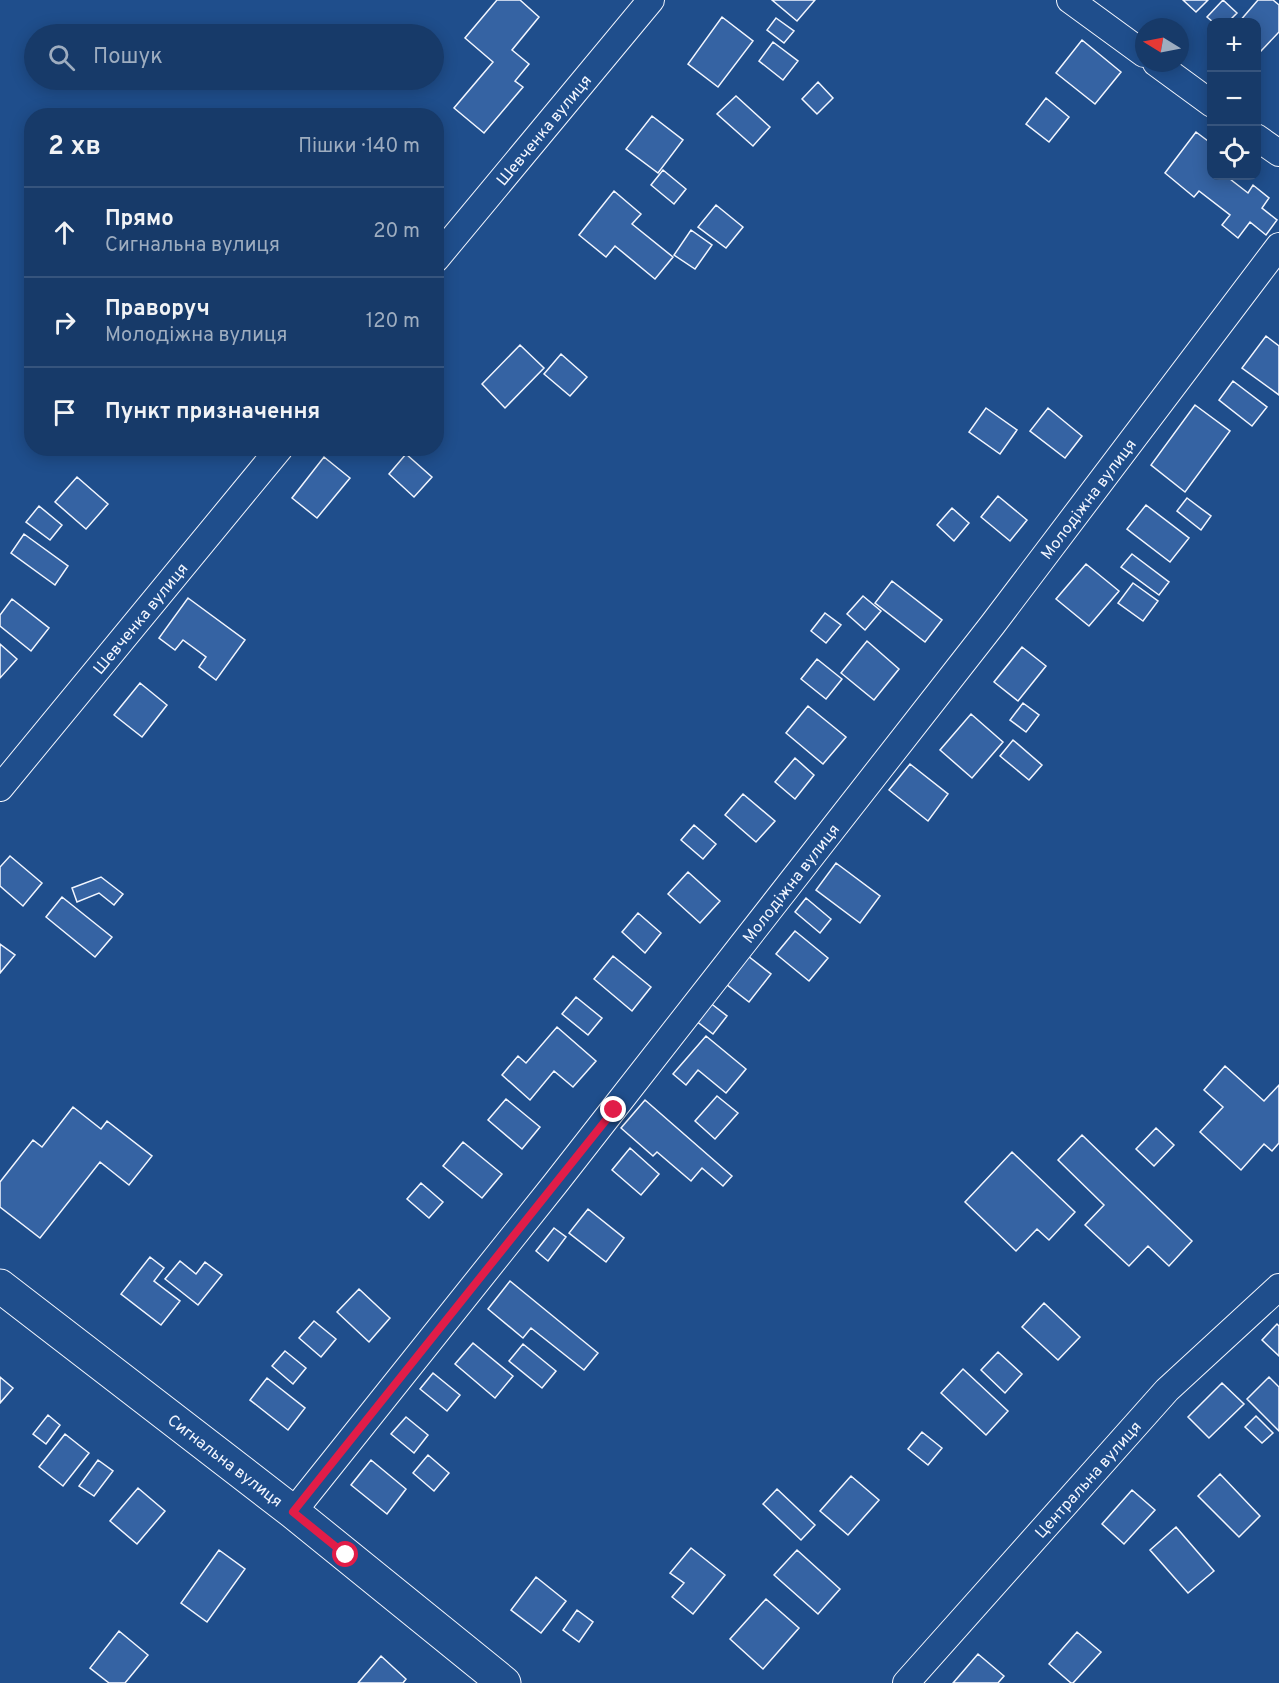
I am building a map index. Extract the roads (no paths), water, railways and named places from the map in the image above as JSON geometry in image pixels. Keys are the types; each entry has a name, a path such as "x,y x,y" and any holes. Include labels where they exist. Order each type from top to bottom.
{"main road":[{"name":"Сигнальна вулиця","path":"0,1286 293,1512 504,1683"}],"street":[{"name":"Шевченка вулиця","path":"444,249 651,0"},
{"path":"1070,0 1135,47"},
{"path":"1168,72 1207,100"},
{"path":"1261,140 1279,153"},
{"name":"Молодіжна вулиця","path":"293,1512 555,1184 993,624 1279,246"},
{"name":"Шевченка вулиця","path":"0,788 273,456"},
{"name":"Центральна вулиця","path":"906,1683 1167,1390 1279,1287"}]}
